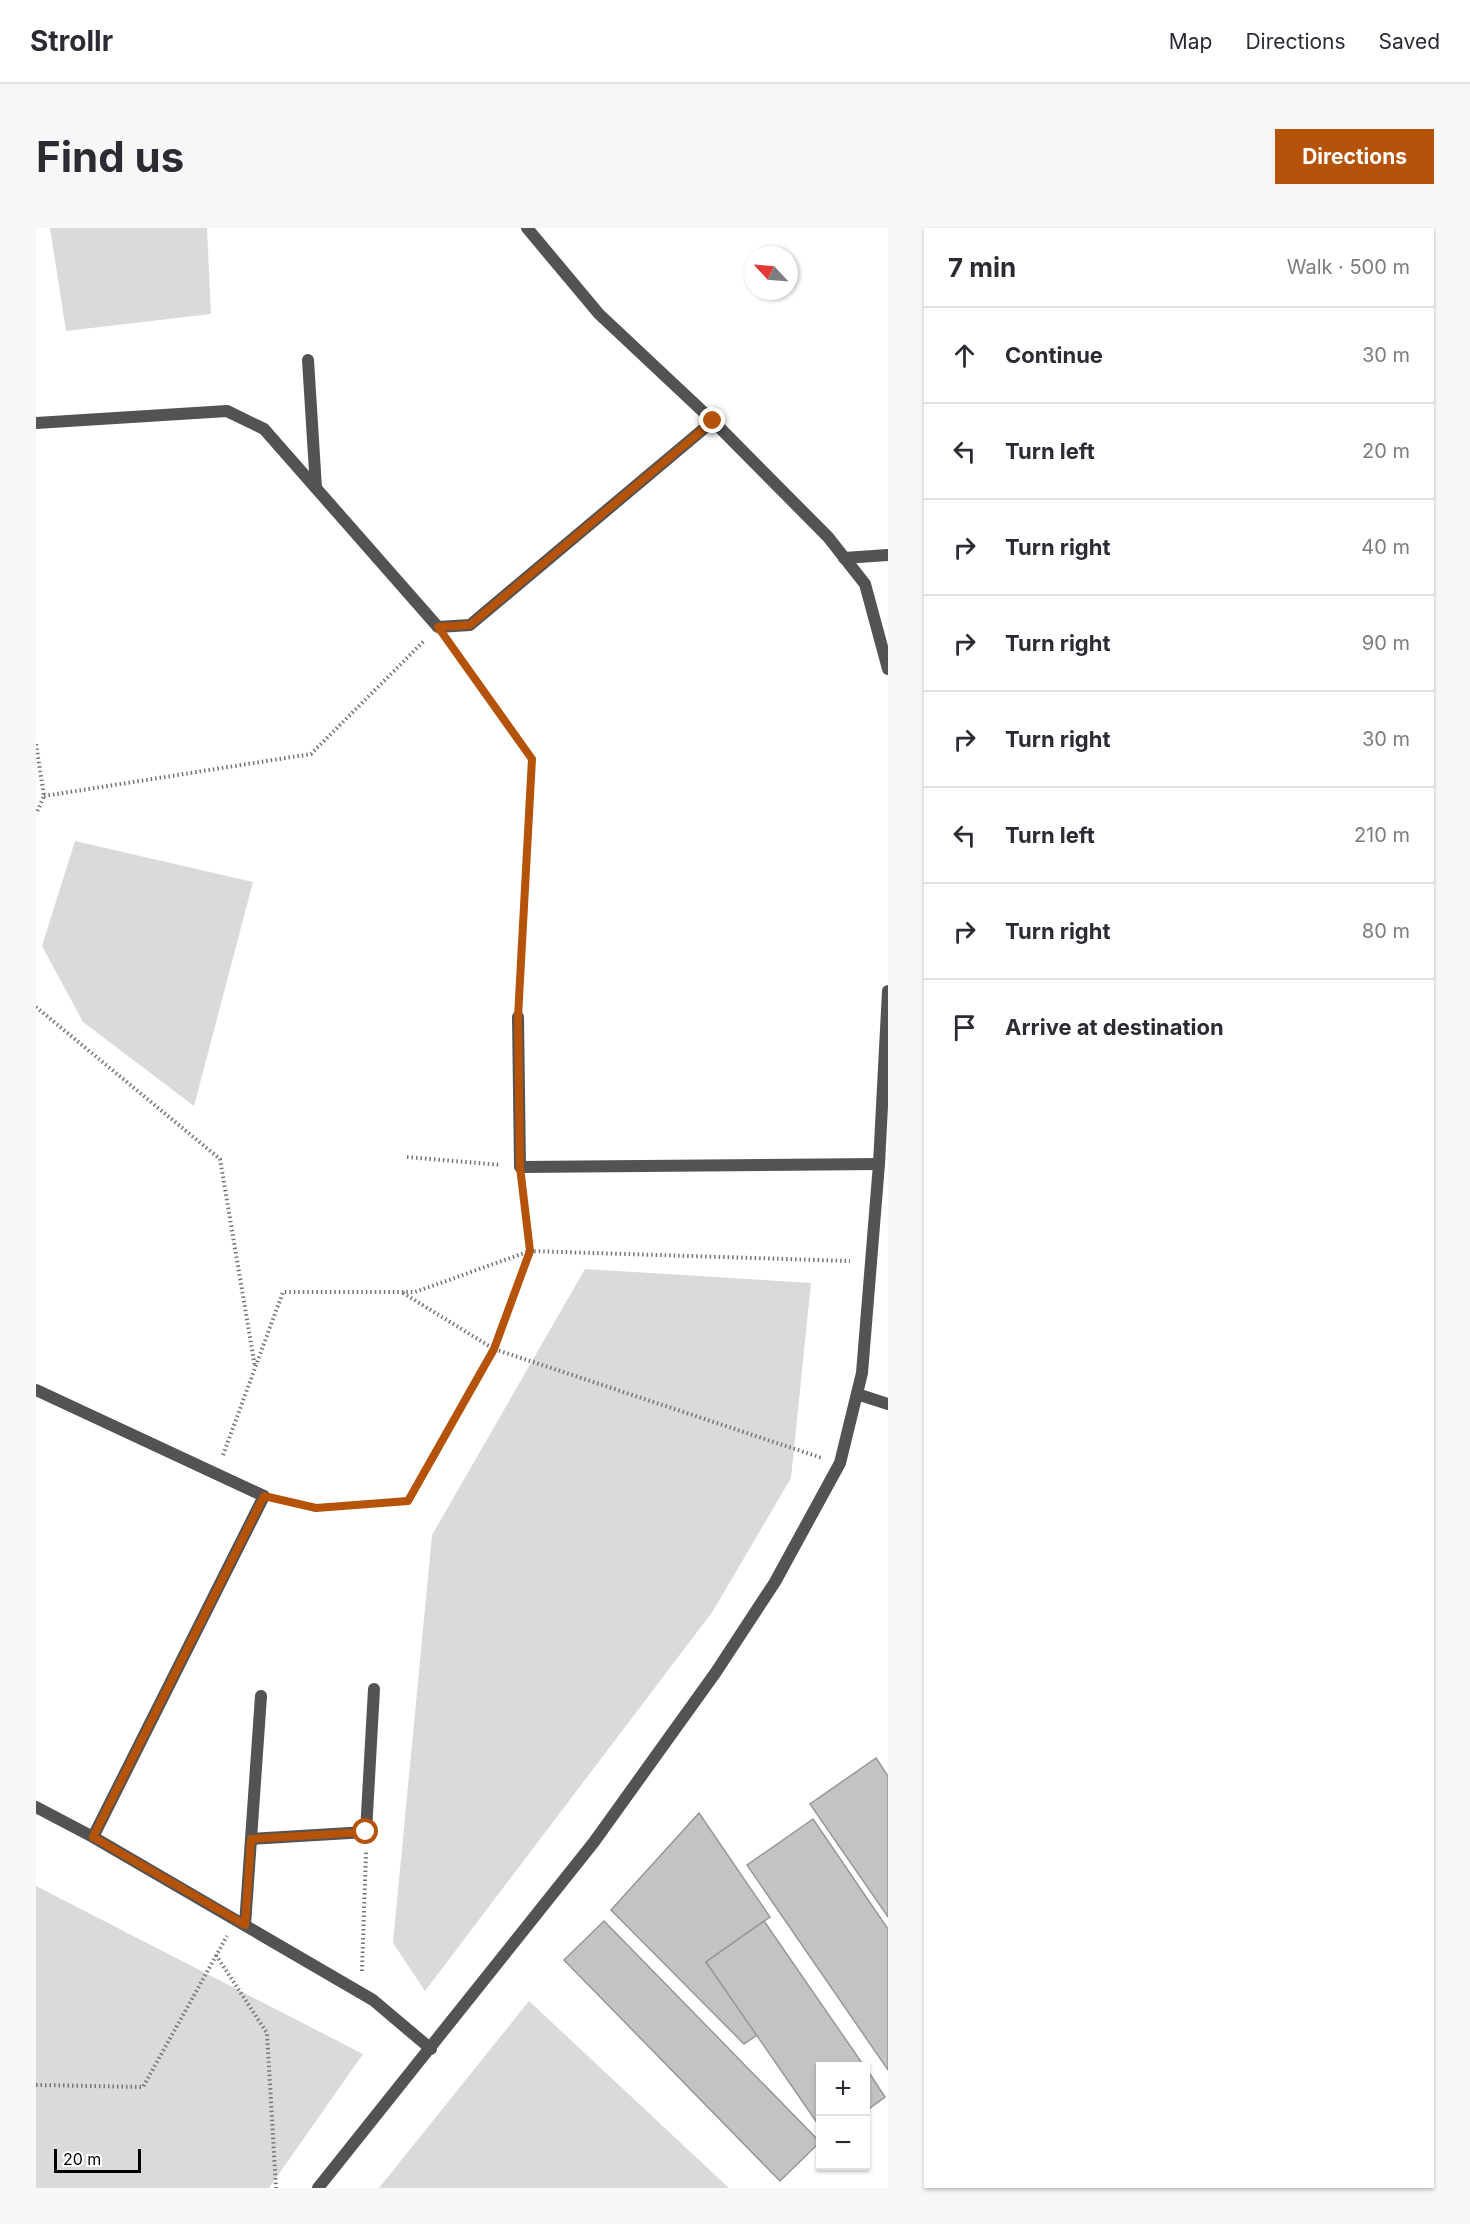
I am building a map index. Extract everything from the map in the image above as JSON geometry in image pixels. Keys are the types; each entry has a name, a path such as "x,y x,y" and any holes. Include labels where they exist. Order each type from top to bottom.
{"street":[{"path":"526,228 599,314 713,421 828,537 865,584 888,669"},
{"path":"308,360 316,488"},
{"path":"36,423 227,411 264,429 438,627 470,625 713,421"},
{"path":"844,558 888,555"},
{"path":"318,2188 594,1842 716,1672 775,1582 840,1463 862,1373 879,1164 888,991"},
{"path":"518,1017 520,1167 879,1164"},
{"path":"36,1390 264,1496 93,1837"},
{"path":"857,1394 888,1404"},
{"path":"251,1839 366,1832 374,1689"},
{"path":"241,1922 251,1839 261,1696"},
{"path":"36,1807 93,1837 361,1992 431,2049"}],"path":[{"path":"44,796 311,754 438,627 532,759 518,1017"},
{"path":"36,744 44,796 36,814"},
{"path":"36,1007 220,1159 255,1369"},
{"path":"264,1496 316,1508 408,1501 494,1349 530,1251 520,1167 407,1157"},
{"path":"217,1473 283,1292 415,1292 530,1251 872,1262"},
{"path":"403,1292 494,1349 840,1463"},
{"path":"361,1992 366,1832"},
{"path":"36,2085 143,2087 216,1955 241,1922"},
{"path":"216,1955 267,2033 276,2188"}],"shaded area":[{"path":"50,228 207,228 211,314 66,331"},
{"path":"75,841 253,882 194,1106 83,1022 42,946"},
{"path":"585,1269 811,1283 791,1478 713,1611 425,1991 393,1943 432,1535"},
{"path":"36,1886 363,2054 269,2188 36,2188"},
{"path":"529,2001 729,2188 379,2188"}],"building":[{"path":"876,1758 888,1776 888,1917 810,1804"},
{"path":"699,1813 770,1917 706,1962 757,2035 744,2044 611,1910"},
{"path":"813,1819 888,1929 888,2070 747,1865"},
{"path":"604,1921 816,2138 816,2146 780,2181 564,1960"},
{"path":"764,1921 861,2062 816,2062 816,2121 706,1962"},
{"path":"870,2074 885,2097 870,2108"}],"route":[{"path":"366,1832 251,1839 245,1925 93,1837 264,1496 316,1508 408,1501 494,1349 530,1251 520,1167 518,1017 532,759 438,627 470,625 713,421"}]}
